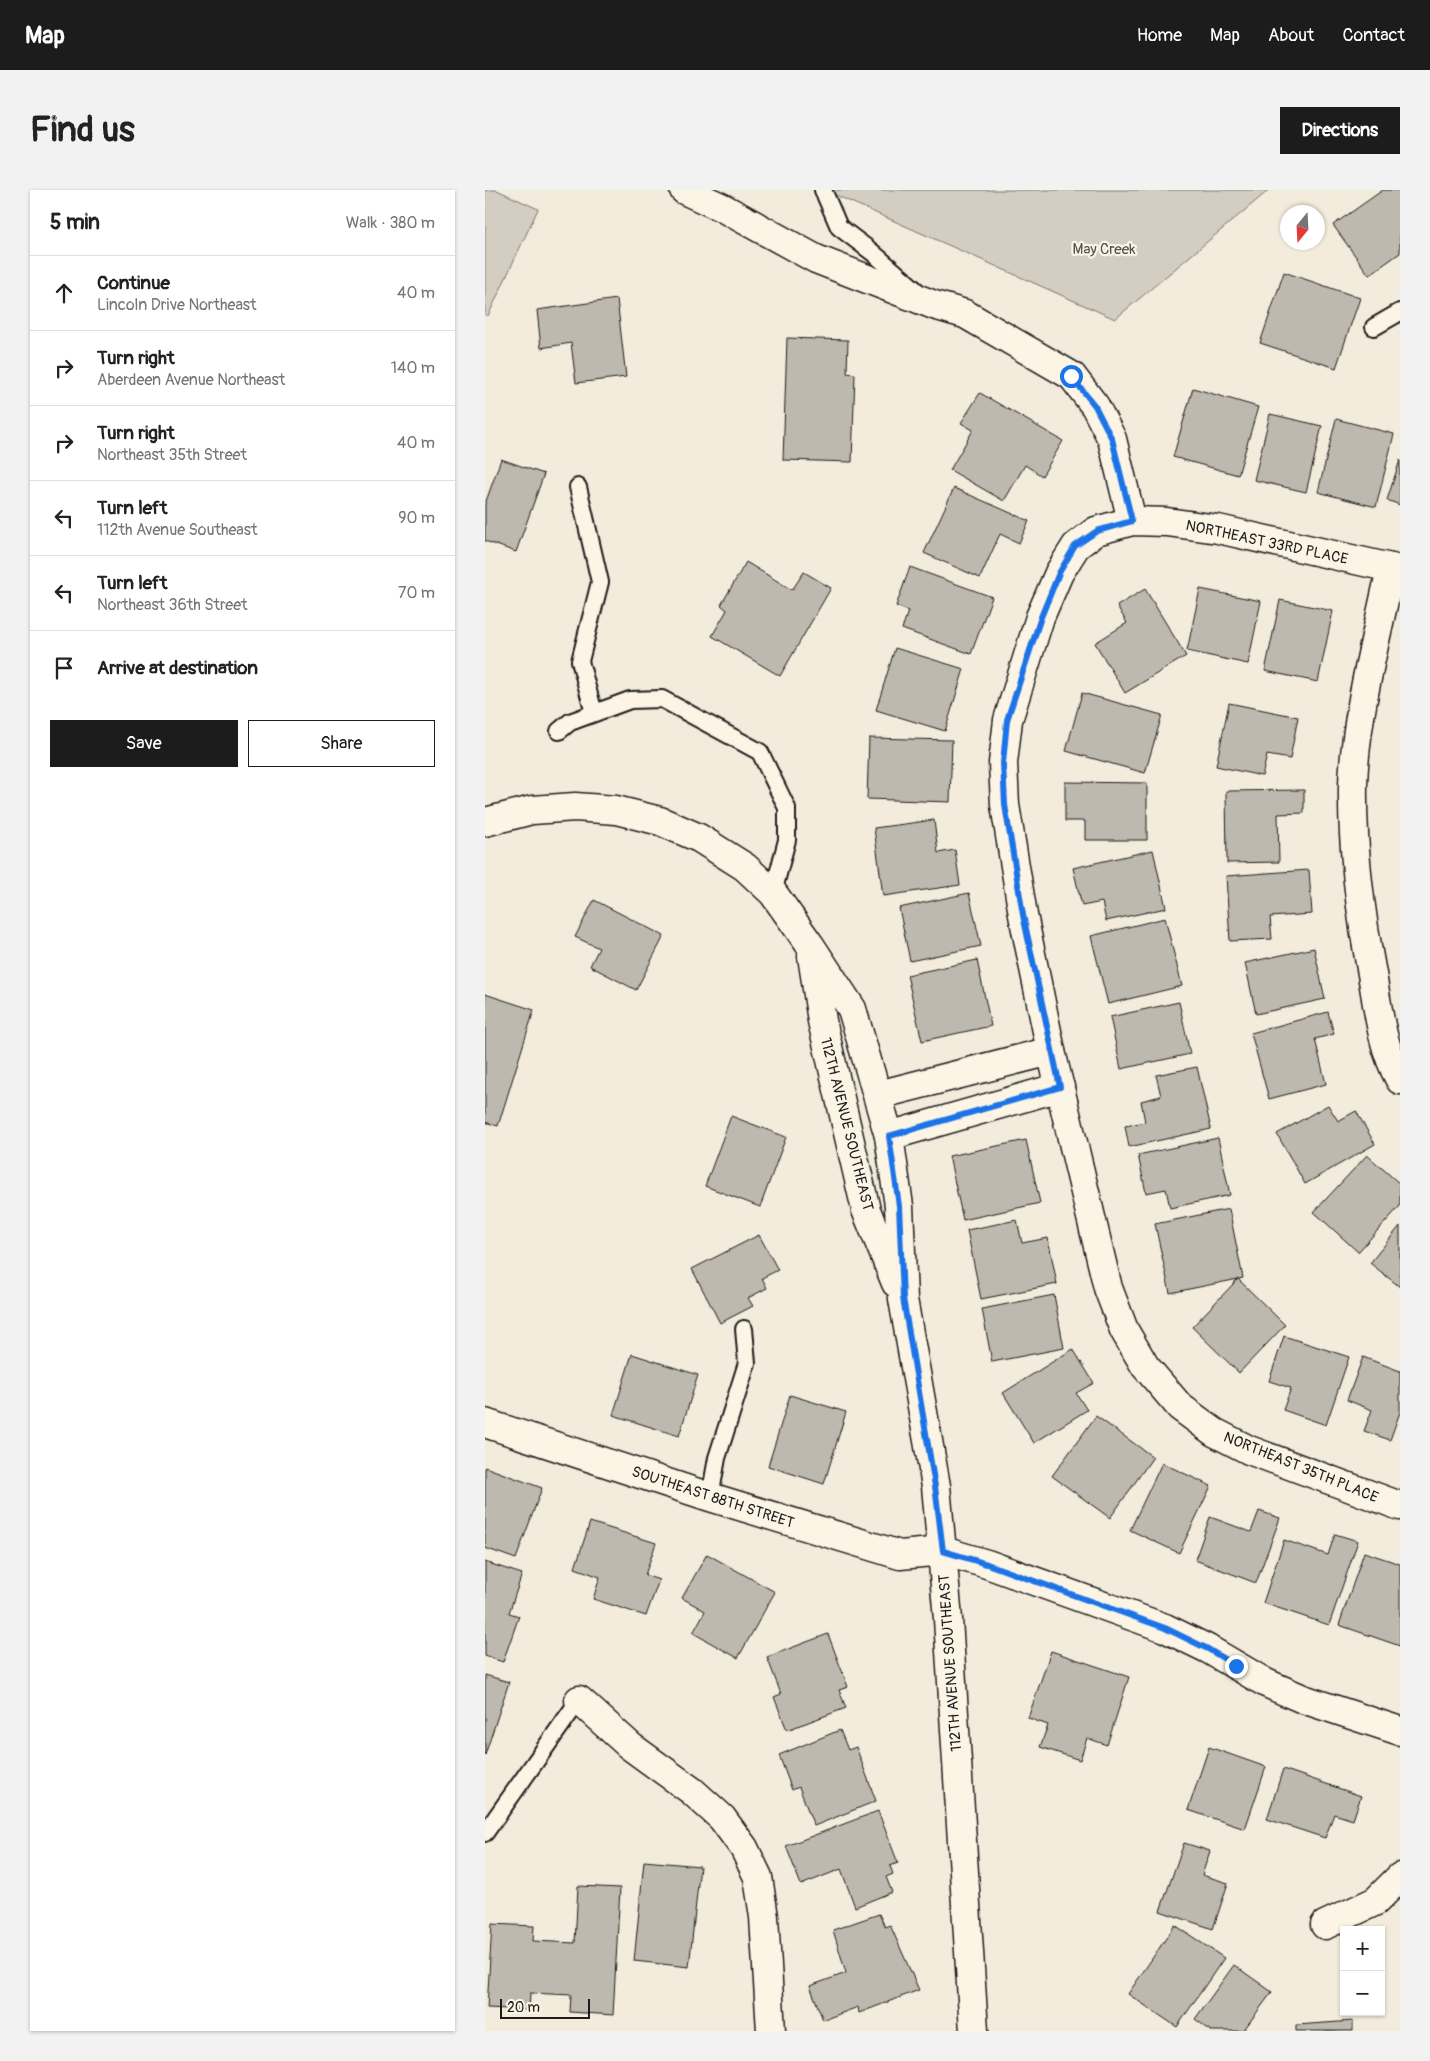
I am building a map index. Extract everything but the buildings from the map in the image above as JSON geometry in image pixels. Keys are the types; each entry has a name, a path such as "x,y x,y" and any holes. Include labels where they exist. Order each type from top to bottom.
{"street":[{"path":"684,190 723,208 816,259 934,305 965,314 1071,376 1095,406 1112,439 1132,521"},
{"name":"NORTHEAST 33RD PLACE","path":"1051,1051 1023,915 1005,805 1003,763 1007,720 1041,617 1059,573 1075,546 1097,531 1132,521 1167,522 1218,529 1396,569"},
{"path":"1396,569 1359,722 1353,784 1355,849 1361,917 1383,1034 1400,1080"},
{"name":"112TH AVENUE SOUTHEAST","path":"485,822 532,810 575,807 616,810 651,818 699,838 745,867 773,893 810,945 852,1010 889,1136 899,1206 903,1298 935,1486 943,1551 974,2031"},
{"name":"112TH AVENUE SOUTHEAST","path":"810,945 822,1021 866,1210 903,1298"},
{"path":"878,1094 1051,1051"},
{"name":"NORTHEAST 35TH PLACE","path":"1051,1051 1111,1296 1124,1330 1145,1366 1180,1407 1214,1432 1249,1450 1400,1506"},
{"path":"889,1136 1060,1087"},
{"name":"SOUTHEAST 88TH STREET","path":"485,1423 710,1497 900,1555 943,1551"},
{"path":"943,1551 987,1564 1165,1628 1208,1649 1266,1683 1303,1699 1400,1731"},
{"path":"579,1700 630,1746 692,1791 722,1818 744,1848 757,1877 764,1917 771,2031"},
{"path":"1325,1925 1376,1901 1400,1876"}],"lane":[{"path":"823,190 839,227 872,252 934,305"},
{"path":"1374,328 1400,312"},
{"path":"577,487 601,582 579,661 594,713"},
{"path":"559,731 570,722 630,700 662,700 760,752 787,808 787,840 773,893"},
{"path":"710,1497 717,1458 747,1363 745,1329"},
{"path":"485,1833 579,1700"}],"green space":[{"path":"485,190 497,190 538,209 488,316 485,315"},
{"name":"May Creek","path":"824,190 1269,190 1115,319"}],"route":[{"path":"1071,376 1095,406 1112,439 1132,521 1097,531 1075,546 1059,573 1041,617 1007,720 1003,763 1005,805 1023,915 1060,1087 889,1136 899,1206 903,1298 935,1486 943,1551 987,1564 1165,1628 1208,1649 1236,1666"}]}
